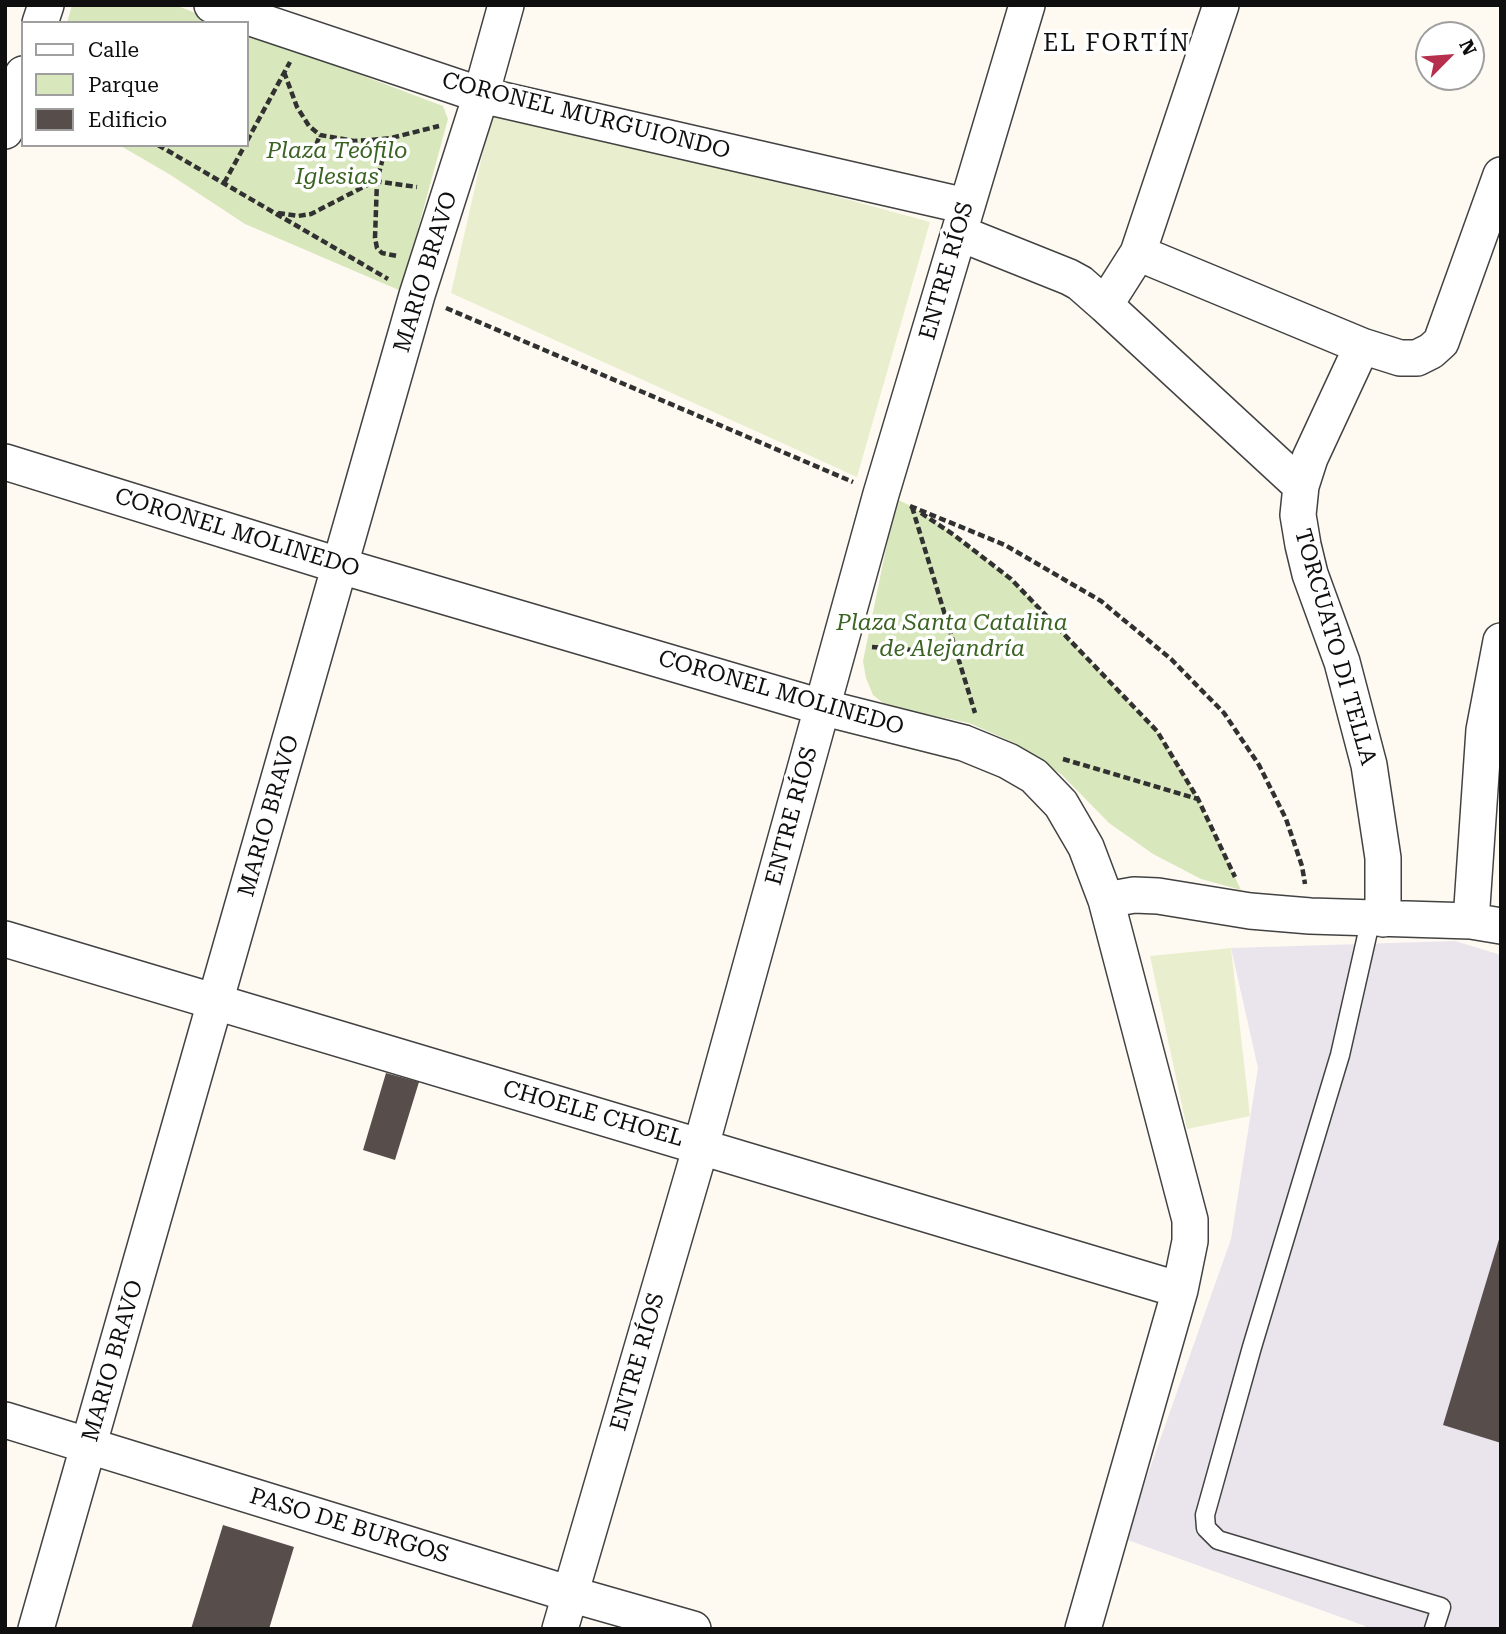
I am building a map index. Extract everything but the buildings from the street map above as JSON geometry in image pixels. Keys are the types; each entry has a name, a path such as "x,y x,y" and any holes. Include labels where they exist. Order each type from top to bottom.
{"street":[{"name":"CORONEL MURGUIONDO","path":"212,5 303,37 477,106 962,220 1080,283 1301,486"},
{"name":"MARIO BRAVO","path":"36,1629 417,295 506,5"},
{"name":"ENTRE RÍOS","path":"560,1629 701,1146 839,645 896,500 962,220 1027,5"},
{"path":"1105,305 1138,253 1149,225 1221,5"},
{"path":"5,131 21,80"},
{"path":"1138,253 1362,346 1400,358 1417,358 1441,342 1449,325 1501,175"},
{"name":"TORCUATO DI TELLA","path":"1362,346 1310,458 1301,486 1298,515 1310,574 1346,672 1369,765 1383,859 1377,918"},
{"name":"CORONEL MOLINEDO","path":"5,462 341,566 821,707 984,749 1034,776 1061,804 1086,846 1106,900 1189,1220 1190,1241 1180,1290 1083,1629"},
{"path":"1106,900 1134,895 1158,896 1250,911 1486,924 1484,730 1501,641"},
{"name":"CHOELE CHOEL","path":"5,939 1180,1290"},
{"name":"PASO DE BURGOS","path":"5,1420 570,1594 693,1629"}],"lane":[{"path":"1377,918 1340,1055 1252,1347 1205,1515 1206,1528 1218,1540 1441,1606 1434,1629"}],"path":[{"path":"248,139 303,37"},
{"path":"284,72 309,126 320,135 354,141 388,138 477,106"},
{"path":"316,145 320,135"},
{"path":"388,138 377,181 377,248 390,256 429,257"},
{"path":"161,147 417,295 1005,545 1101,601 1171,659 1224,713 1259,765 1286,819 1302,866 1310,916"},
{"path":"224,183 244,147"},
{"path":"274,212 298,216 311,214 370,182 377,181 450,192"},
{"path":"896,500 957,653 982,734 984,749"},
{"path":"896,500 954,535 1011,579 1157,731 1198,799 1250,911"},
{"path":"839,645 957,653"},
{"path":"1058,757 1198,799"}],"shaded area":[{"path":"1455,941 1501,955 1501,1629 1364,1629 1365,1626 1125,1539 1231,1239 1258,1068 1231,948"}],"green space":[{"path":"72,5 175,5 216,21 68,21"},
{"name":"Plaza Teófilo Iglesias","path":"248,32 443,106 448,119 401,291 245,224 122,147 248,147"},
{"path":"494,103 930,222 857,477 451,293"},
{"name":"Plaza Santa Catalina de Alejandría","path":"896,499 954,535 1011,579 1157,731 1198,799 1241,890 1201,879 1153,854 1109,823 1062,775 1017,744 969,723 887,706 873,695 863,661"},
{"path":"1231,948 1250,1116 1187,1129 1150,956"}],"district":[{"name":"EL FORTÍN","path":"1117,44"}]}
